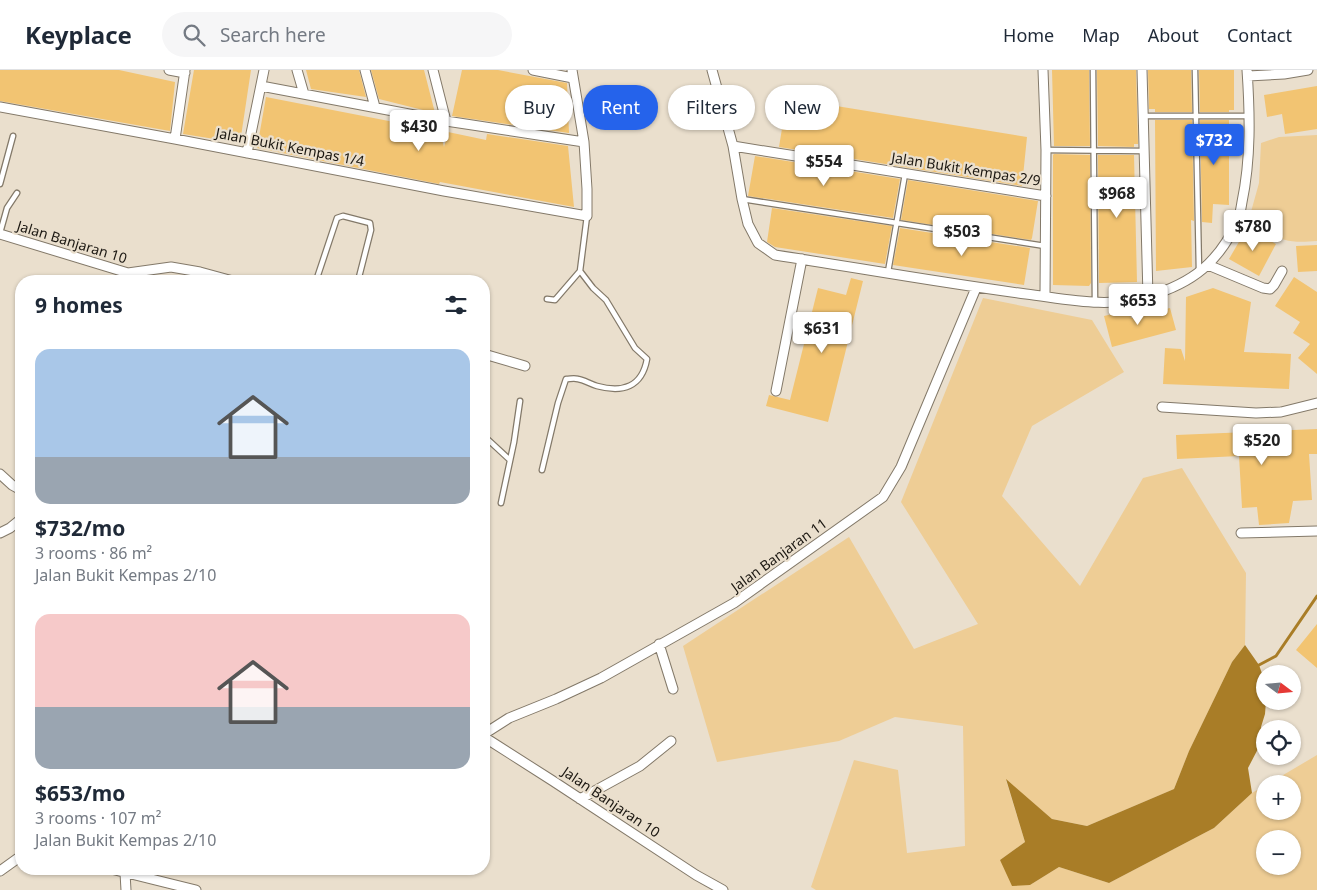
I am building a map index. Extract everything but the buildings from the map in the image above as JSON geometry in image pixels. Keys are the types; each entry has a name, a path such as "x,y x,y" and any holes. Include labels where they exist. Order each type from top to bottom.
{"street":[{"path":"169,70 185,71 175,139"},
{"path":"247,153 264,70"},
{"path":"297,70 304,94"},
{"path":"365,70 374,107"},
{"path":"433,70 446,121"},
{"path":"533,70 572,74 584,142 588,190 587,216"},
{"path":"712,70 733,146 748,224 758,243 775,255 888,272 976,288 1095,303 1148,297 1175,287 1199,274 1217,256 1239,219 1246,183 1249,116 1248,73 1284,74 1308,70"},
{"path":"1043,70 1046,150 1045,296"},
{"path":"1142,70 1148,297"},
{"path":"261,86 446,121 584,142"},
{"name":"Jalan Bukit Kempas 1/4","path":"0,107 444,191 587,216"},
{"name":"Jalan Bukit Kempas 2/9","path":"733,146 1046,196"},
{"name":"Jalan Banjaran 10","path":"0,234 122,275"},
{"path":"776,391 802,259"},
{"path":"1208,265 1263,288 1270,289 1282,271"},
{"path":"137,275 171,267 211,275"},
{"name":"Jalan Banjaran 11","path":"490,732 509,718 592,682 734,604 883,498 901,467 976,288"},
{"path":"490,356 525,366"},
{"path":"1162,407 1256,413 1282,412 1317,403"},
{"path":"0,474 15,487"},
{"path":"0,533 15,524"},
{"path":"1241,533 1317,532"},
{"path":"659,644 673,689"},
{"name":"Jalan Banjaran 10","path":"490,740 696,875 723,890"},
{"path":"580,798 640,766 671,740"},
{"path":"0,871 15,860"},
{"path":"125,875 126,890"},
{"path":"133,875 196,890"}],"lane":[{"path":"1093,70 1095,303"},
{"path":"1195,70 1199,274"},
{"path":"1144,116 1249,116"},
{"path":"0,184 13,136"},
{"path":"1046,150 1144,151"},
{"path":"888,272 905,174"},
{"path":"0,234 7,208 17,193"},
{"path":"742,199 1045,246"},
{"path":"318,275 337,218 343,216 370,223 371,230 360,275"},
{"path":"547,299 555,300 580,270 587,216"},
{"path":"542,470 558,403 566,379 578,379 599,386 618,389 634,385 645,371 646,359 635,348 606,300 592,288 580,270"},
{"path":"501,503 514,442 520,400"},
{"path":"490,442 510,460"}],"shaded area":[{"path":"1317,135 1317,241 1295,242 1267,231 1249,219 1259,183 1261,143 1279,137"},
{"path":"983,298 1092,320 1124,372 1032,426 1002,496 1080,586 1143,478 1182,468 1246,573 1245,645 1232,662 1189,751 1174,789 1087,826 1052,819 1006,780 1025,842 1000,860 1030,885 1059,867 1109,883 1214,828 1256,791 1256,820 1301,820 1301,775 1283,775 1317,755 1317,890 816,890 811,887 854,760 898,770 907,853 965,846 963,726 895,717 839,741 717,762 683,646 849,537 914,649 978,624 901,502"},
{"path":"1245,645 1259,665 1256,665 1256,710 1265,710 1263,720 1256,720 1256,753 1248,768 1252,793 1214,828 1109,883 1059,867 1030,885 1012,886 1000,860 1025,842 1006,779 1052,819 1087,826 1174,789 1189,751 1232,662"}],"waterway":[{"path":"1259,665 1276,656 1317,596"}]}
